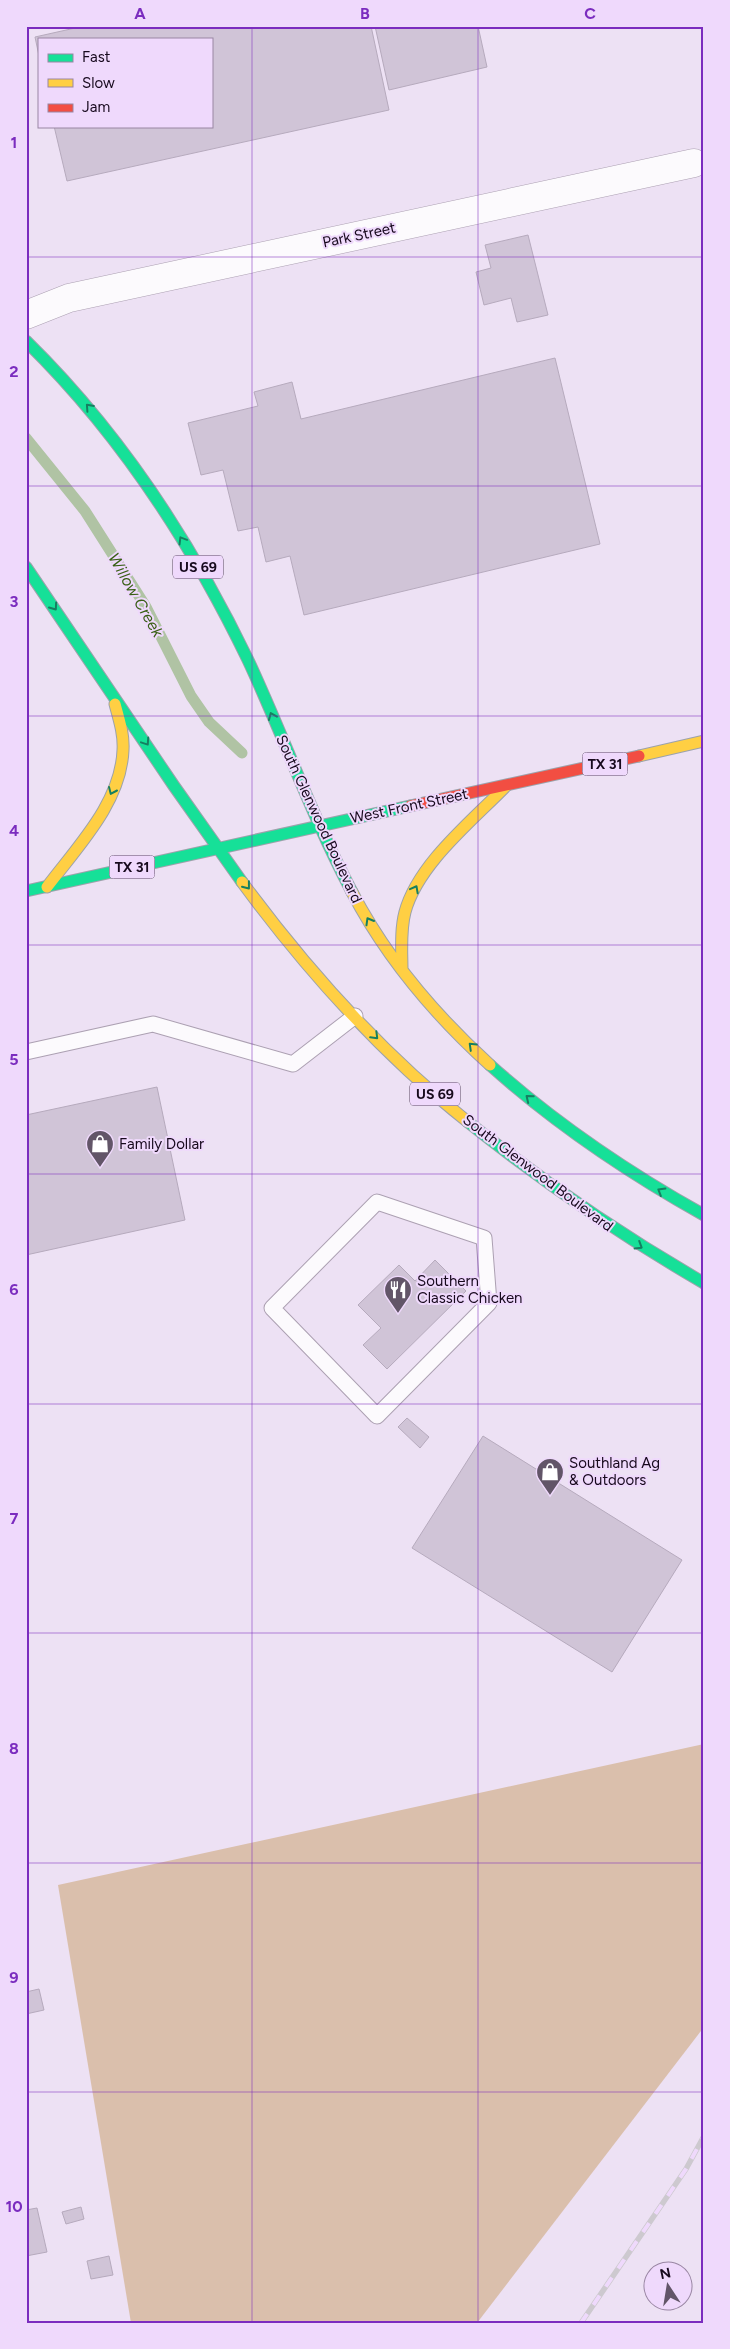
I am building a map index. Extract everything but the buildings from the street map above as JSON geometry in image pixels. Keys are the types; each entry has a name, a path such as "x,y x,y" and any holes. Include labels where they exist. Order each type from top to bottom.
{"main road":[{"name":"South Glenwood Boulevard","path":"26,341 100,420 140,474 178,534 222,608 249,663 319,825 357,901 402,970 450,1025 507,1080 622,1168 704,1216"},
{"name":"South Glenwood Boulevard","path":"26,567 218,848 334,995 444,1102 505,1152 587,1213 704,1283"},
{"path":"47,887 102,812 120,772 123,752 121,728 112,693"},
{"name":"West Front Street","path":"26,892 319,825 704,742"},
{"path":"402,970 403,927 407,906 417,884 434,863 506,786"}],"street":[{"name":"Park Street","path":"26,315 69,298 694,163"}],"lane":[{"path":"26,1052 152,1024 292,1064 355,1016"},
{"path":"377,1202 484,1238 489,1303 377,1416 272,1308 377,1202"}],"shaded area":[{"path":"704,1744 704,2027 477,2323 131,2323 58,1885"}],"waterway":[{"name":"Willow Creek","path":"26,438 85,511 146,607 191,696 209,722 242,753"}],"railway":[{"path":"581,2323 686,2169 704,2136"}],"traffic: fast":[{"path":"26,341 60,376 123,451 177,531 202,573 248,660 311,806 352,892"},
{"path":"26,567 174,786 242,882"},
{"path":"26,891 410,806"},
{"path":"490,1065 540,1107 593,1146 647,1182 704,1215"},
{"path":"468,1122 525,1166 583,1207 704,1283"}],"traffic: slow":[{"path":"47,887 84,840 106,806 114,788 123,750 123,738 115,704"},
{"path":"639,756 704,741"},
{"path":"402,970 402,926 405,912 421,877 448,844 506,786"},
{"path":"242,882 319,979 347,1010 436,1096 468,1122"},
{"path":"352,892 380,940 396,962 450,1026 490,1065"}],"traffic: jam":[{"path":"410,806 639,756"}],"place":[{"name":"Family Dollar","path":"100,1168"},
{"name":"Southern Classic Chicken","path":"398,1314"},
{"name":"Southland Ag & Outdoors","path":"550,1496"}]}
